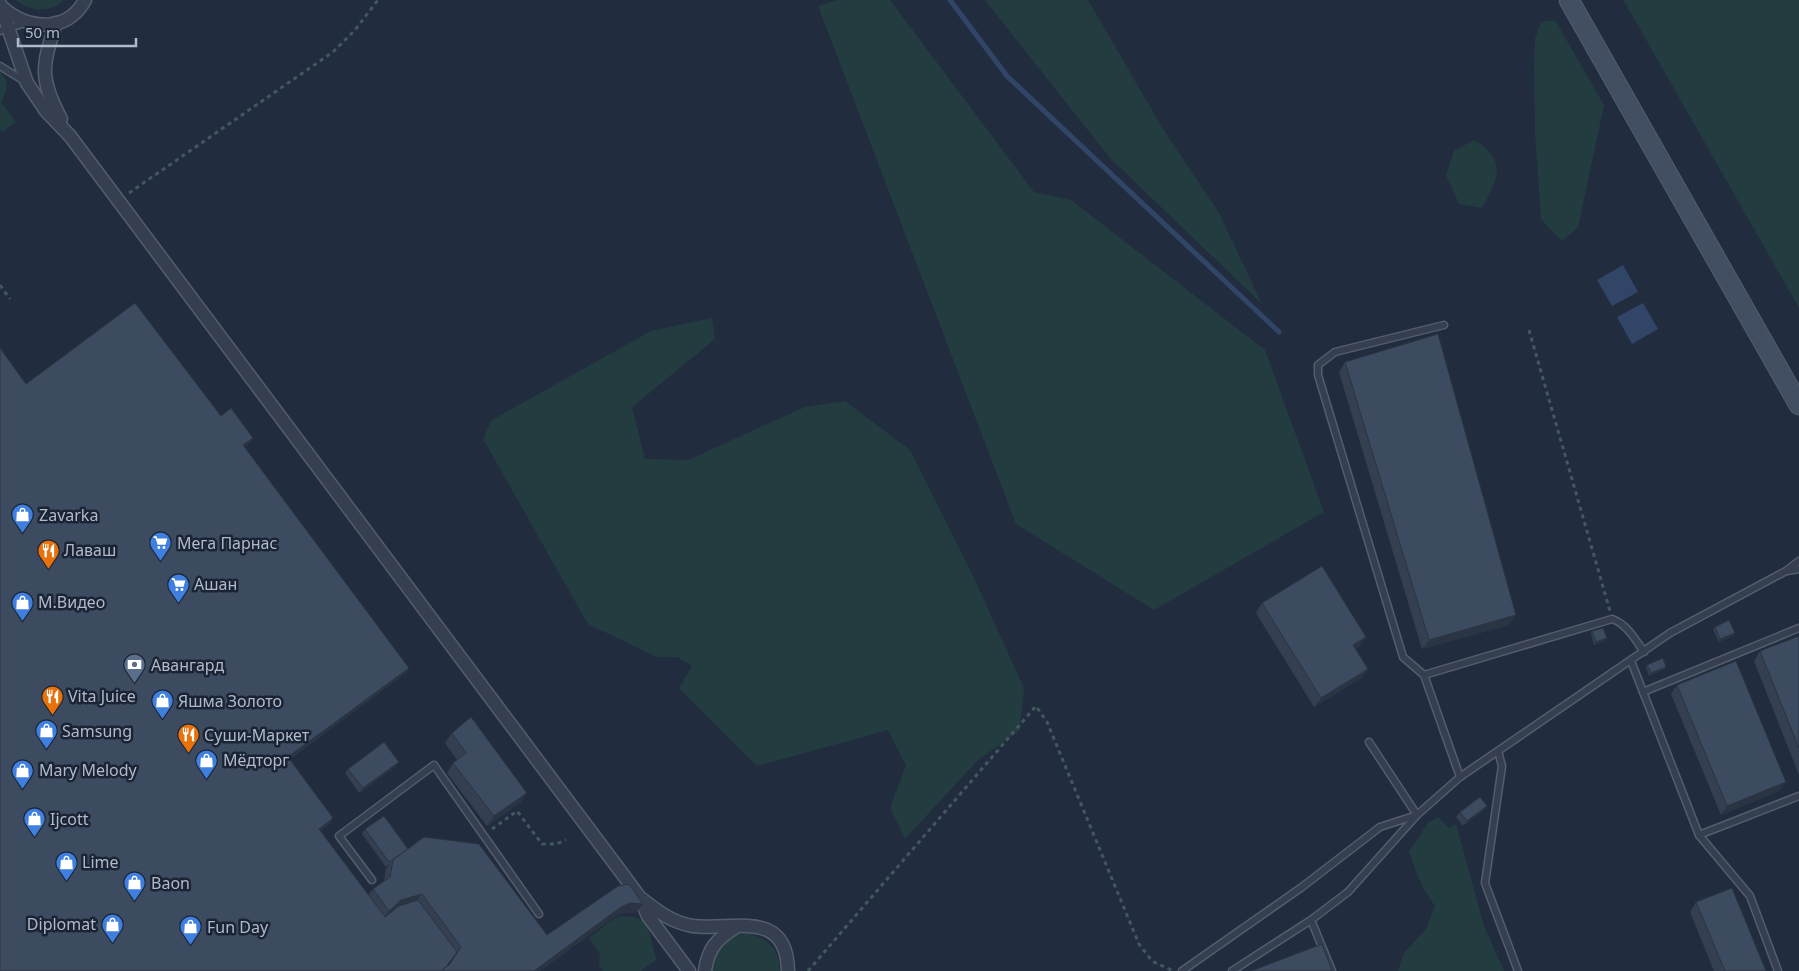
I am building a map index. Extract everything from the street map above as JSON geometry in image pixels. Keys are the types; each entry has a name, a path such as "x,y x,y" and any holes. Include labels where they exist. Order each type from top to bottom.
{"main road":[{"path":"1569,0 1799,405"}],"street":[{"path":"1,6 13,17 25,23 40,26 56,23 72,16 85,0"},
{"path":"1,6 4,30 27,83 46,110 70,136 640,898 648,916 688,971"},
{"path":"56,23 44,61 45,83 54,106 70,136"},
{"path":"640,898 670,920 691,926 753,925 770,931 782,943 788,958 788,971"},
{"path":"706,971 707,957 712,945 738,925"}],"lane":[{"path":"4,30 25,23"},
{"path":"0,66 27,83"},
{"path":"1444,325 1335,352 1318,365 1318,374 1403,657 1424,675 1460,777"},
{"path":"1232,971 1311,920 1348,892 1417,815 1460,777 1670,633 1786,571 1799,561"},
{"path":"1786,571 1799,569"},
{"path":"1424,675 1612,619 1620,622 1627,628 1644,652"},
{"path":"1643,692 1799,628"},
{"path":"1630,661 1699,836 1750,896 1778,971"},
{"path":"1369,742 1417,815"},
{"path":"1498,751 1502,766 1485,883 1518,971"},
{"path":"372,880 339,836 434,765 539,914"},
{"path":"1699,836 1799,796"},
{"path":"1182,971 1302,887 1380,827 1417,815"},
{"path":"1311,920 1332,971"}],"path":[{"path":"118,200 333,52 355,30 378,0"},
{"path":"0,286 10,300"},
{"path":"1529,330 1612,619"},
{"path":"808,971 1036,706 1047,722 1139,944 1152,961 1174,971"},
{"path":"484,835 517,811 542,844 556,844 566,840"}],"green space":[{"path":"16,0 64,0 47,9 34,9"},
{"path":"838,0 890,0 1034,192 1071,200 1265,350 1324,512 1154,610 1016,524 818,6"},
{"path":"985,0 1088,0 1163,129 1219,213 1262,304 1110,158"},
{"path":"1623,0 1799,0 1799,308 1635,20"},
{"path":"1555,20 1604,105 1578,228 1562,241 1541,219 1535,131 1535,39 1541,22"},
{"path":"0,72 6,83 5,94 1,102 16,122 2,132 0,129"},
{"path":"1474,140 1485,147 1496,162 1497,171 1495,179 1482,208 1459,204 1446,175 1454,151"},
{"path":"712,318 715,339 632,407 645,459 688,460 805,407 845,401 910,450 973,576 1024,688 1020,730 977,761 905,839 890,808 906,765 888,730 757,766 679,688 692,666 678,657 657,657 588,624 483,439 492,420 651,331"},
{"path":"1438,817 1449,828 1456,824 1484,926 1504,971 1398,971 1404,953 1426,929 1435,906 1423,887 1409,852 1428,823"},
{"path":"623,916 634,917 646,924 657,959 641,971 603,971 599,966 600,954 589,938 615,918"},
{"path":"744,933 758,937 770,944 777,956 780,971 711,971 720,946 729,938"}],"water":[{"path":"1623,265 1638,292 1612,306 1597,280"},
{"path":"1643,303 1658,329 1632,344 1617,317"}],"building":[{"name":"Мега Парнас","path":"135,303 221,416 231,408 253,438 243,445 409,668 288,757 333,818 319,829 385,917 399,906 418,900 457,952 441,971 0,971 0,348 26,384"},
{"path":"1438,334 1516,615 1429,640 1345,362"},
{"path":"1322,566 1366,637 1353,645 1368,669 1321,698 1262,603"},
{"path":"1729,620 1735,633 1720,639 1715,627"},
{"path":"1603,628 1607,638 1596,642 1592,631"},
{"path":"1799,636 1799,748 1760,651"},
{"path":"1663,658 1666,667 1651,673 1647,665"},
{"path":"1736,661 1786,782 1727,806 1677,685"},
{"path":"471,717 527,793 494,816 453,763 466,753 452,733"},
{"path":"384,742 399,762 363,788 348,769"},
{"path":"1480,797 1487,806 1467,821 1460,812"},
{"path":"384,816 408,849 389,862 365,829"},
{"path":"424,837 479,844 547,935 618,886 629,884 643,904 630,903 621,907 534,971 441,971 450,964 461,947 422,894 401,900 389,911 373,889 390,877 393,860"},
{"path":"1732,888 1766,971 1725,971 1696,902"},
{"path":"1322,944 1332,971 1251,971"}],"waterway":[{"path":"950,0 1007,76 1279,332"}],"place":[{"name":"Zavarka","path":"23,534"},
{"name":"Мега Парнас","path":"161,562"},
{"name":"Лаваш","path":"48,569"},
{"name":"Ашан","path":"178,603"},
{"name":"М.Видео","path":"22,621"},
{"name":"Авангард","path":"135,684"},
{"name":"Vita Juice","path":"52,715"},
{"name":"Яшма Золото","path":"162,720"},
{"name":"Samsung","path":"46,750"},
{"name":"Суши-Маркет","path":"188,754"},
{"name":"Мёдторг","path":"207,779"},
{"name":"Mary Melody","path":"23,789"},
{"name":"Ijcott","path":"34,838"},
{"name":"Lime","path":"66,881"},
{"name":"Baon","path":"135,902"},
{"name":"Diplomat","path":"112,943"},
{"name":"Fun Day","path":"191,946"}]}
